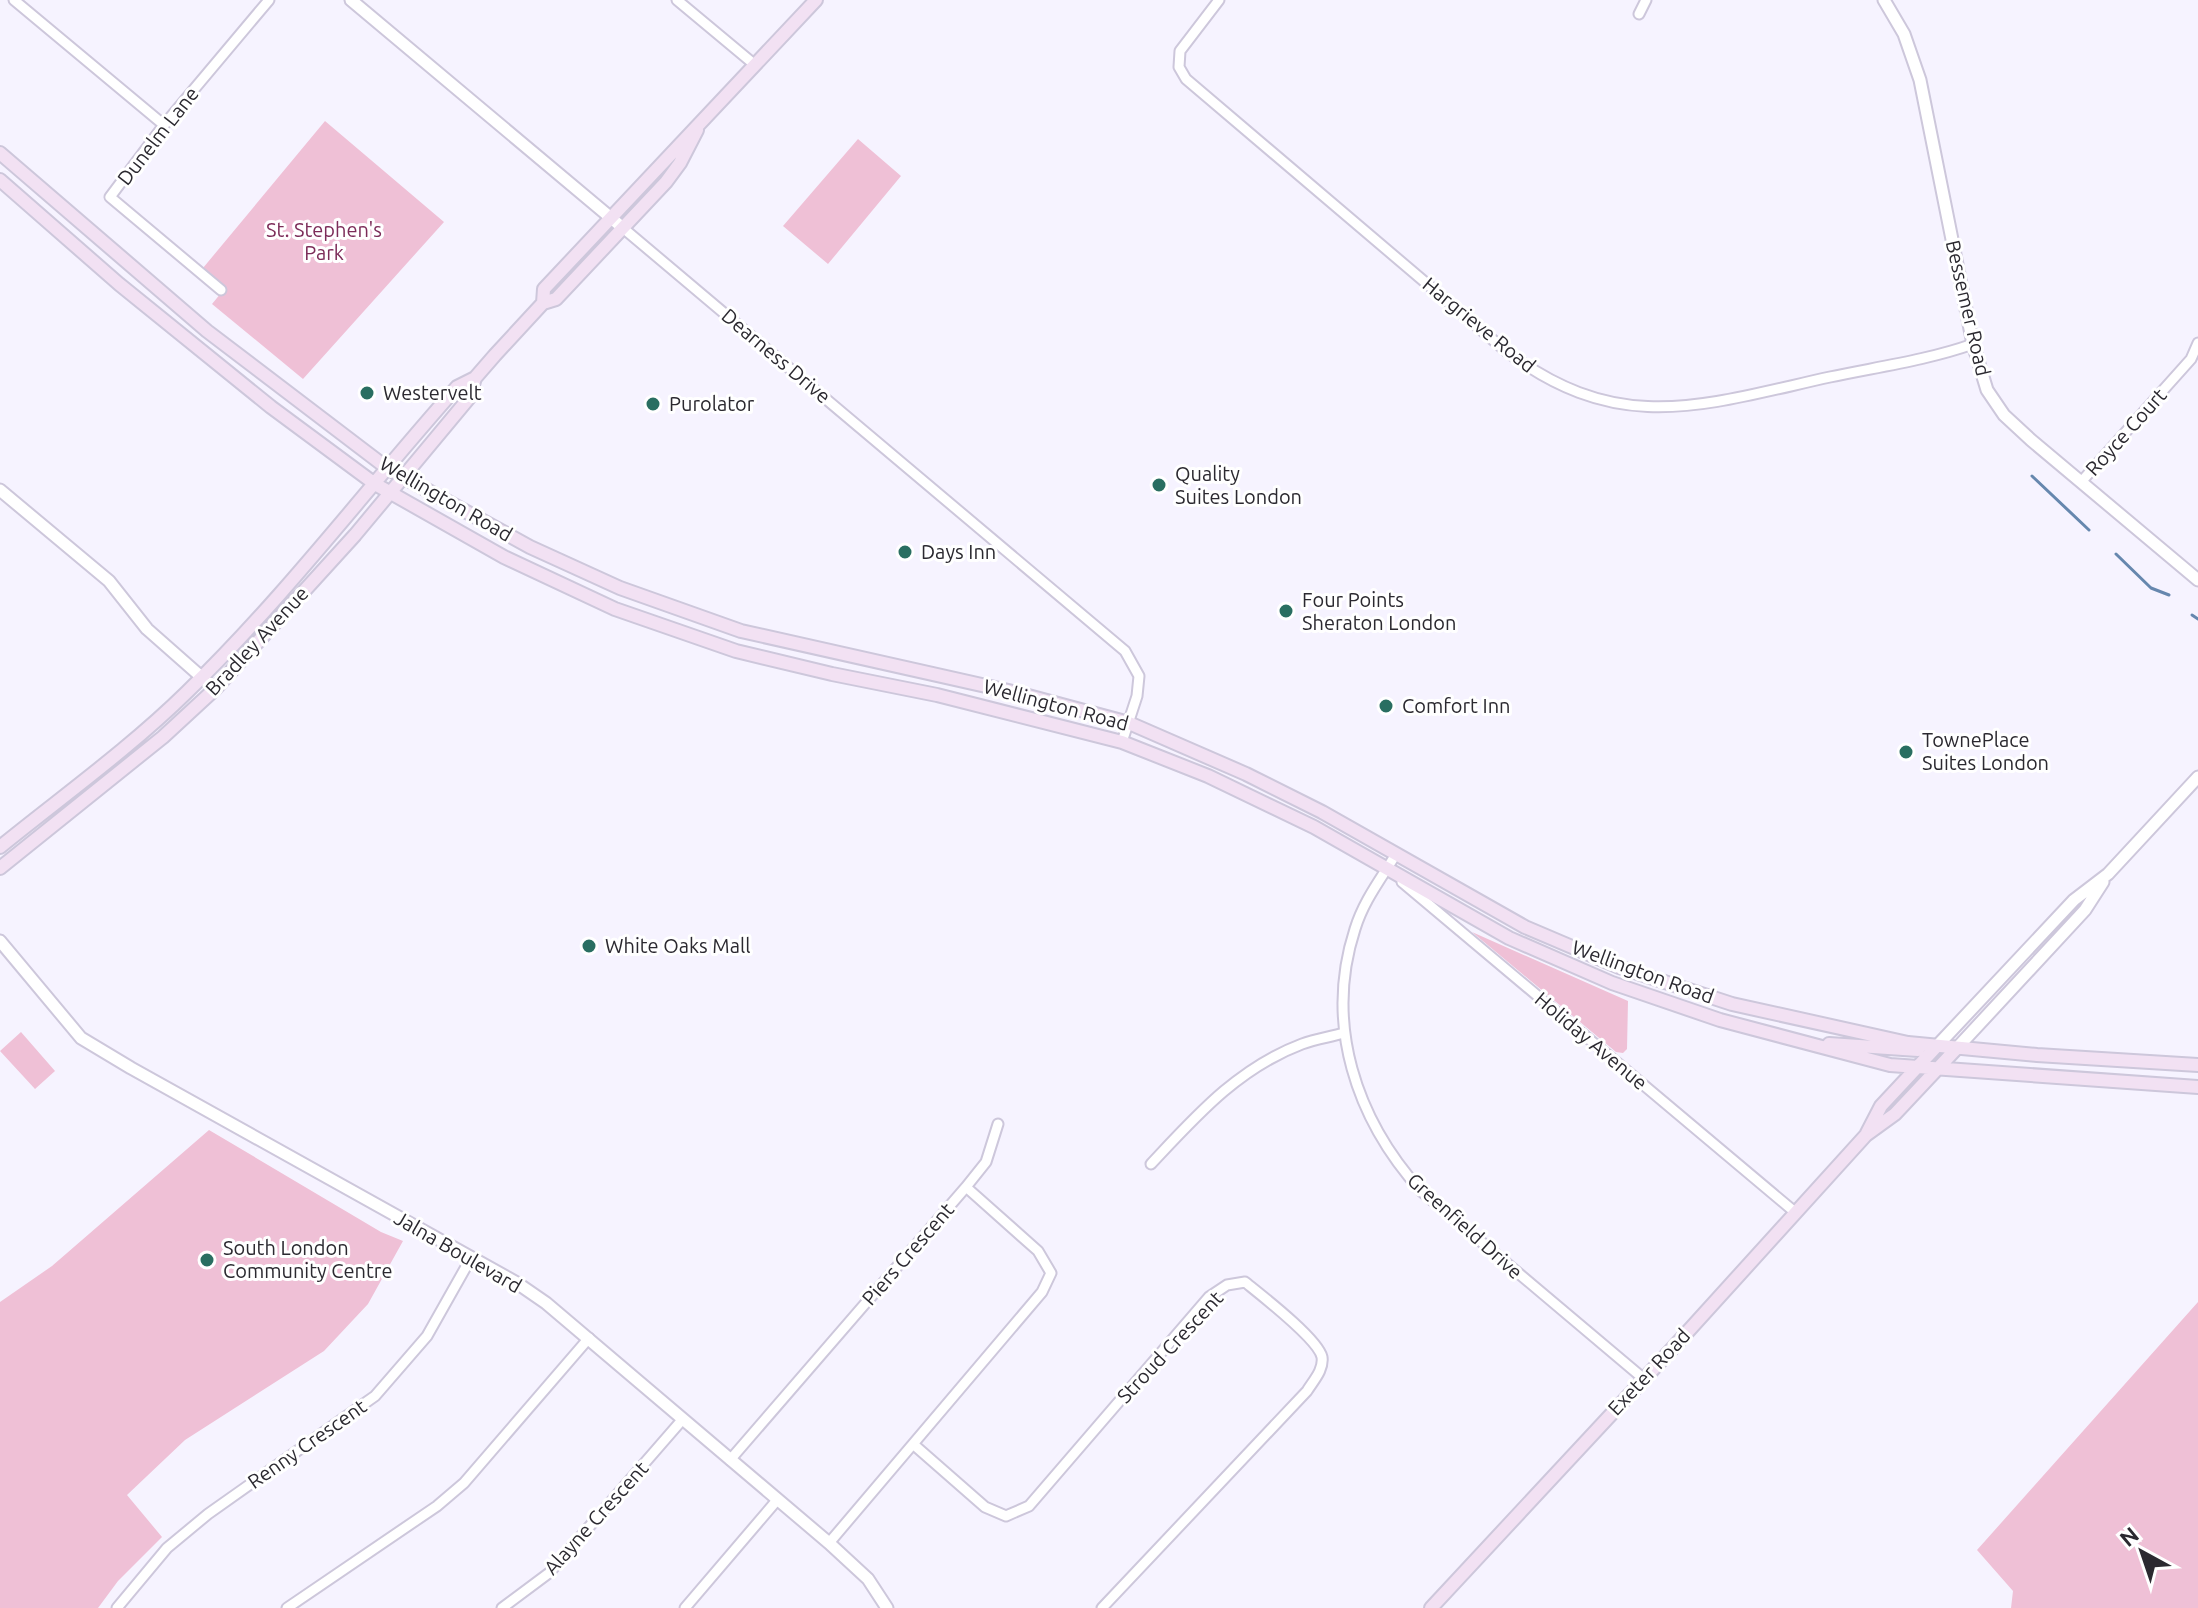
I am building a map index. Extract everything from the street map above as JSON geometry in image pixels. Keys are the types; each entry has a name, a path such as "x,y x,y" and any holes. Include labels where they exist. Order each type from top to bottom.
{"main road":[{"name":"Bradley Avenue","path":"543,303 544,289 676,147 697,130 816,0"},
{"name":"Bradley Avenue","path":"0,847 150,726 203,676 300,571 457,387 475,378 543,303 556,299 623,228 680,163 697,130"},
{"name":"Wellington Road","path":"0,153 207,331 387,468 530,547 606,582 732,628 1060,703 1129,723 1297,799 1525,927 1619,967 1740,1006 1935,1048 2198,1065"},
{"name":"Wellington Road","path":"0,180 119,284 271,407 375,484 504,557 615,609 727,648 832,674 952,698 1122,742 1208,776 1314,827 1509,938 1612,983 1720,1020 1890,1065 2198,1087"},
{"name":"Bradley Avenue","path":"0,868 154,744 215,689 390,493 469,398 475,378"},
{"path":"727,648 732,628"},
{"path":"1790,1040 1935,1048"},
{"name":"Exeter Road","path":"1866,1135 1881,1106 1935,1048"},
{"name":"Exeter Road","path":"1431,1608 1866,1135 1895,1114 1957,1048"}],"street":[{"path":"14,0 164,125"},
{"name":"Dunelm Lane","path":"221,290 110,197 164,125 269,0"},
{"name":"Dearness Drive","path":"351,0 1125,651 1139,676 1137,696 1122,742"},
{"path":"677,0 755,65"},
{"name":"Hargrieve Road","path":"1219,0 1180,51 1179,67 1186,79 1506,351 1562,387 1608,403 1638,408 1693,407 1973,344"},
{"path":"1639,14 1646,0"},
{"name":"Bessemer Road","path":"1884,0 1904,34 1920,80 1973,344 1987,390 2004,415 2198,580"},
{"name":"Royce Court","path":"2081,482 2191,359 2198,343"},
{"path":"0,490 109,581 147,629 215,689"},
{"name":"Exeter Road","path":"1935,1048 2074,900 2108,874 2198,777"},
{"name":"Greenfield Drive","path":"1396,854 1369,894 1354,930 1344,988 1344,1033 1356,1088 1377,1133 1397,1164 1421,1191 1644,1379"},
{"name":"Holiday Avenue","path":"1387,869 1796,1213"},
{"name":"Exeter Road","path":"1957,1048 2085,910 2108,874"},
{"name":"Jalna Boulevard","path":"0,941 81,1038 546,1303 829,1543 868,1579 887,1608"},
{"path":"1151,1164 1207,1104 1237,1079 1267,1060 1303,1044 1344,1033"},
{"path":"966,1187 986,1162 998,1124"},
{"name":"Piers Crescent","path":"730,1460 966,1187 1038,1251 1051,1273 1042,1292 829,1543"},
{"name":"Renny Crescent","path":"117,1608 167,1548 208,1514 375,1396 427,1336 471,1258"},
{"name":"Stroud Crescent","path":"913,1444 985,1507 1006,1516 1029,1506 1209,1297 1227,1285 1245,1282 1296,1326 1317,1347 1322,1357 1321,1370 1307,1391 1102,1608"},
{"path":"287,1608 437,1506 464,1483 589,1338"},
{"name":"Alayne Crescent","path":"502,1608 549,1573 682,1420"},
{"path":"685,1608 778,1499"}],"green space":[{"name":"St. Stephen's Park","path":"325,121 444,222 303,379 212,304 226,287 203,268"},
{"path":"858,139 901,176 828,264 783,226"},
{"path":"1472,932 1628,1001 1627,1049 1623,1053 1616,1052"},
{"path":"21,1032 55,1071 35,1089 0,1051"},
{"path":"209,1130 381,1232 403,1241 368,1304 324,1351 185,1440 127,1495 162,1537 118,1581 98,1608 0,1608 0,1302 52,1266"},
{"path":"2198,1302 2198,1608 2011,1608 2013,1591 1977,1550"}],"waterway":[{"path":"2032,476 2089,530"},
{"path":"2116,554 2151,588 2169,595"},
{"path":"2192,615 2198,619"}],"place":[{"name":"Westervelt","path":"367,393"},
{"name":"Purolator","path":"653,404"},
{"name":"Quality Suites London","path":"1159,485"},
{"name":"Days Inn","path":"905,552"},
{"name":"Four Points Sheraton London","path":"1286,611"},
{"name":"Comfort Inn","path":"1386,706"},
{"name":"TownePlace Suites London","path":"1906,752"},
{"name":"White Oaks Mall","path":"589,946"},
{"name":"South London Community Centre","path":"207,1260"}]}
